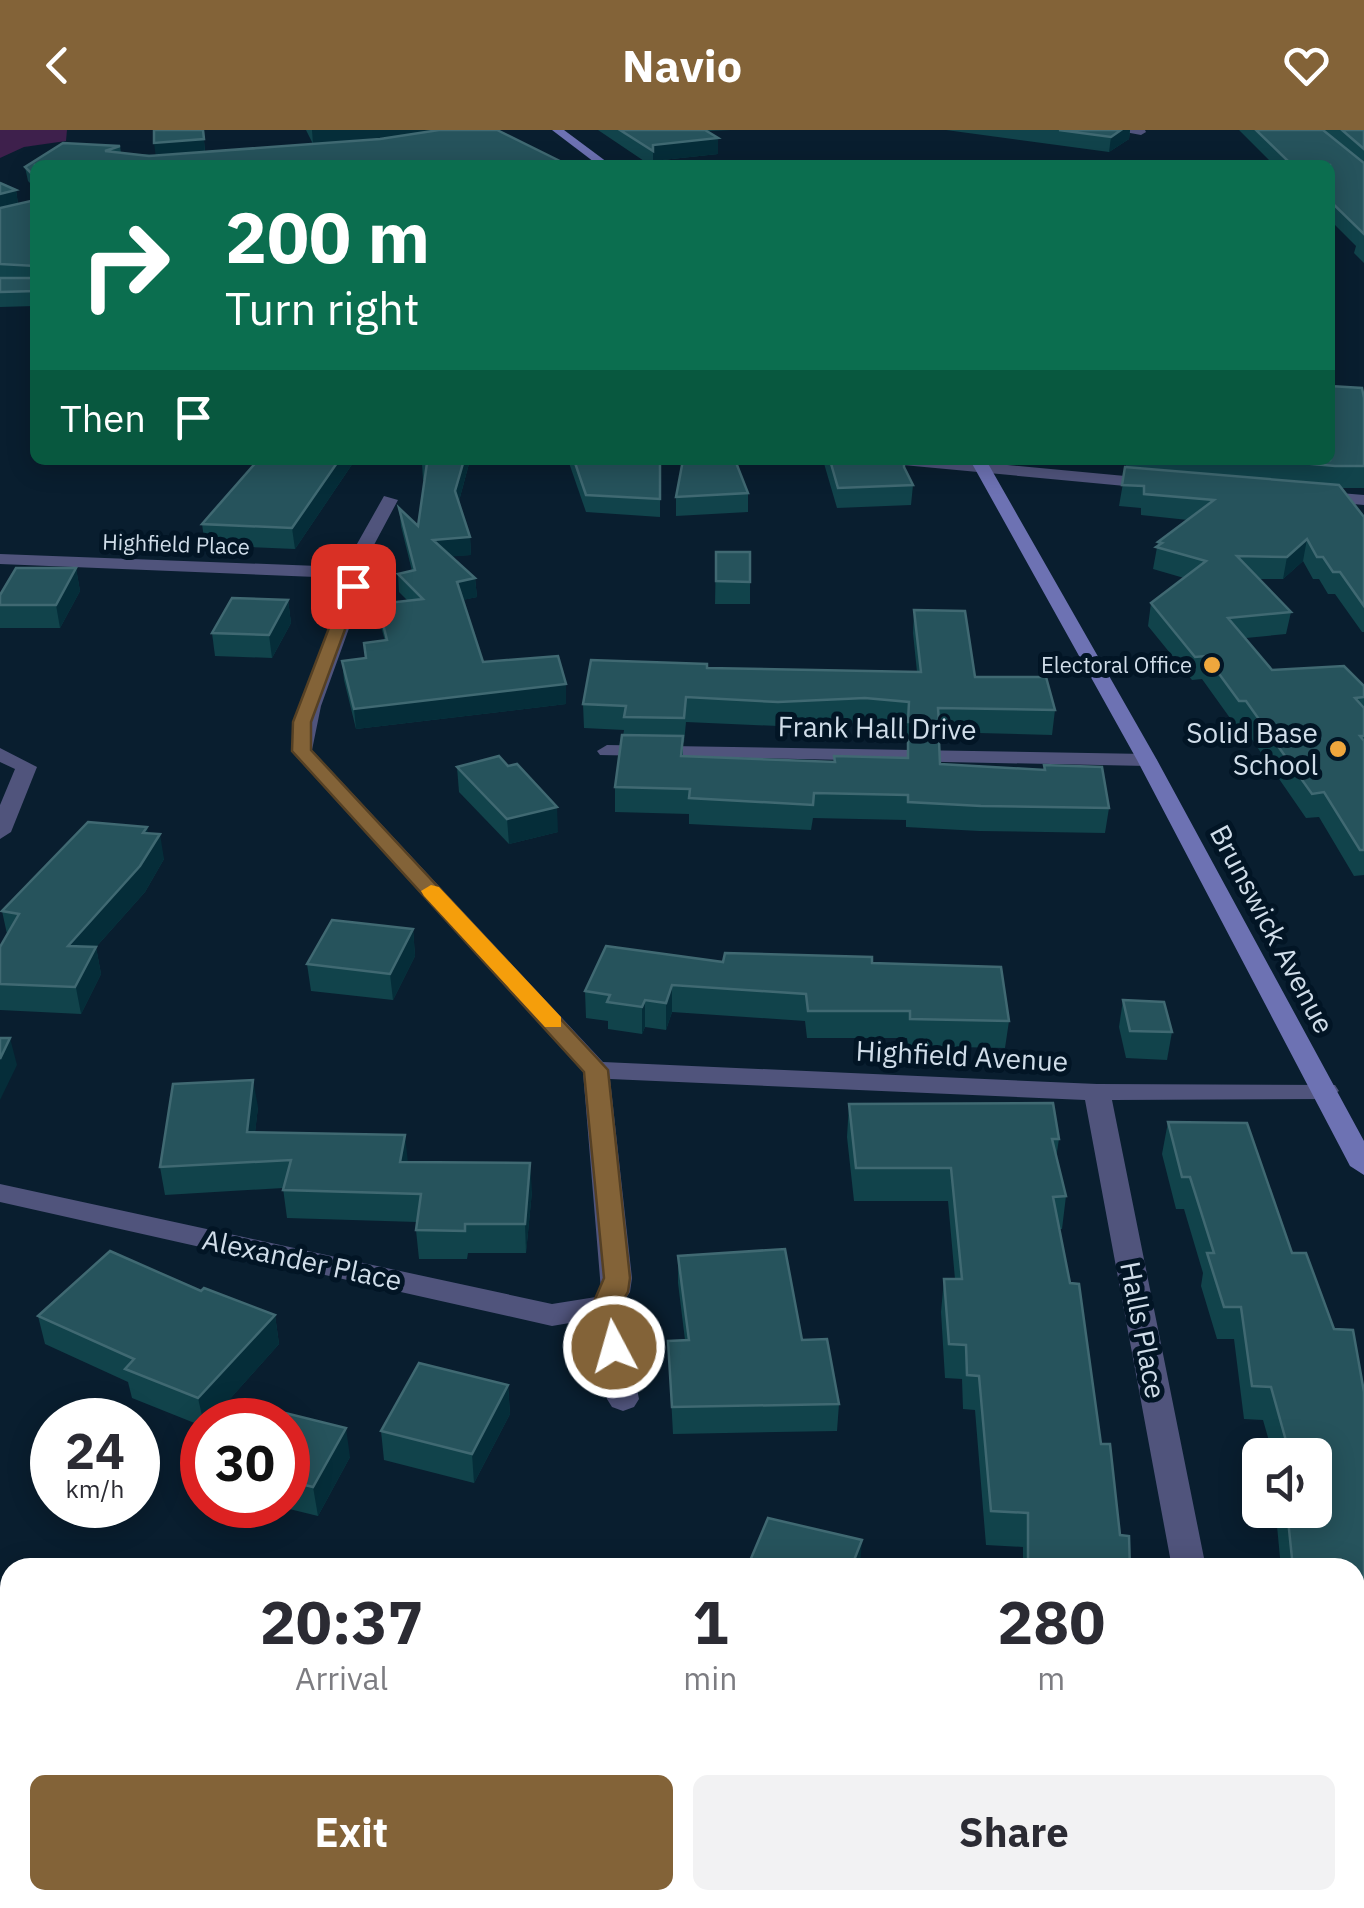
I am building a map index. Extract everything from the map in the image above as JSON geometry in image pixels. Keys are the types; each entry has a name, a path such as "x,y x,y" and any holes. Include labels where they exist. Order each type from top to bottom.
{"main road":[{"path":"557,130 598,160"},
{"name":"Brunswick Avenue","path":"982,465 1147,760 1364,1166"}],"street":[{"path":"1119,130 1141,132"},
{"path":"982,465 1183,486"},
{"path":"1302,495 1363,501"},
{"path":"390,500 350,573 353,586 348,606 302,722 301,751 596,1070 617,1278 615,1292 605,1306 623,1399"},
{"name":"Highfield Place","path":"0,559 350,573"},
{"name":"Frank Hall Drive","path":"607,751 1147,760"},
{"path":"0,754 26,767 0,832"},
{"name":"Highfield Avenue","path":"596,1070 1097,1092 1326,1091"},
{"name":"Halls Place","path":"1097,1092 1187,1558"},
{"name":"Alexander Place","path":"0,1194 552,1315 605,1306"}],"shaded area":[{"path":"0,130 67,130 66,141 24,147 0,158"}],"building":[{"path":"154,130 203,130 204,139 154,143"},
{"path":"439,130 497,130 558,160 36,160 63,143 120,146 105,151 149,156 380,139"},
{"path":"620,130 705,130 718,138 653,145 653,151"},
{"path":"1059,130 1121,130 1111,137"},
{"path":"1256,130 1323,130 1364,163 1364,234 1335,206 1335,160 1287,160"},
{"path":"1342,130 1364,130 1364,149"},
{"path":"0,183 16,190 0,194"},
{"path":"30,201 30,266 0,264 0,208"},
{"path":"0,278 30,278 30,291 0,292"},
{"path":"1335,386 1362,388 1364,466 1324,465 1335,465"},
{"path":"254,465 336,465 292,528 202,524"},
{"path":"427,465 463,465 455,491 470,537 433,540 475,578 457,582 483,662 558,656 566,684 354,709 342,661 366,658 364,643 387,640 378,604 423,599 398,574 415,570 399,508 418,526"},
{"path":"576,465 660,465 660,499 586,495"},
{"path":"682,465 737,465 748,493 676,497"},
{"path":"831,465 904,465 913,485 838,488"},
{"path":"1125,467 1339,485 1364,517 1364,606 1340,572 1333,572 1323,557 1317,557 1307,539 1287,557 1237,556 1291,612 1228,618 1272,670 1344,666 1364,686 1364,697 1355,698 1364,708 1364,736 1360,736 1364,741 1364,850 1360,850 1324,792 1312,794 1246,701 1239,701 1206,656 1195,657 1151,603 1206,561 1156,547 1162,543 1158,542 1214,500 1144,494 1144,486 1122,485"},
{"path":"716,552 750,552 750,582 716,581"},
{"path":"16,568 76,568 56,605 0,605 0,595"},
{"path":"232,598 288,600 269,635 212,633"},
{"path":"914,610 965,611 975,677 1046,677 1055,710 938,708 939,722 908,722 909,702 865,698 778,702 686,697 684,718 624,717 626,706 583,704 591,660 707,664 707,668 921,672"},
{"path":"622,735 683,736 681,756 835,762 834,756 908,758 908,740 939,741 940,764 1045,770 1044,765 1102,767 1109,808 981,806 908,802 908,795 814,793 813,805 689,798 690,789 615,787"},
{"path":"499,756 508,766 517,764 557,807 507,819 457,767"},
{"path":"88,822 147,827 143,833 160,834 140,866 68,946 96,947 75,987 0,984 0,947 19,914 2,911"},
{"path":"332,920 413,929 390,974 307,964"},
{"path":"606,946 723,962 725,953 872,957 872,963 1001,967 1009,1021 910,1019 910,1011 808,1011 806,994 672,985 666,1003 645,1000 642,1007 607,1002 610,995 585,991"},
{"path":"1123,1000 1164,1002 1172,1032 1130,1031"},
{"path":"0,1038 10,1038 0,1059"},
{"path":"253,1080 247,1132 405,1135 400,1162 530,1163 525,1224 465,1224 465,1231 416,1230 421,1194 283,1190 291,1160 160,1167 173,1084"},
{"path":"1053,1103 1059,1139 1052,1139 1066,1196 1053,1197 1070,1283 1079,1284 1101,1444 1110,1444 1120,1535 1129,1536 1130,1558 1028,1558 1028,1513 991,1511 979,1376 967,1375 966,1345 949,1344 944,1279 962,1279 951,1168 856,1168 849,1104"},
{"path":"1168,1122 1247,1123 1292,1253 1306,1253 1334,1329 1353,1330 1364,1392 1364,1558 1292,1558 1289,1528 1332,1528 1332,1438 1285,1438 1271,1387 1252,1386 1241,1307 1224,1307 1207,1253 1214,1253 1190,1177 1182,1177"},
{"path":"785,1249 802,1340 827,1339 839,1404 672,1407 668,1341 689,1340 678,1256"},
{"path":"110,1251 201,1291 204,1288 275,1315 198,1398 125,1369 134,1359 38,1316"},
{"path":"419,1363 508,1385 472,1454 381,1431"},
{"path":"310,1419 346,1428 310,1486"},
{"path":"768,1518 862,1540 855,1558 751,1558"}],"slow traffic":[{"path":"431,891 553,1022"}],"place":[{"name":"Electoral Office","path":"1212,665"},
{"name":"Solid Base School","path":"1338,749"}],"route":[{"path":"353,586 302,722 301,751 596,1070 617,1278 615,1292 605,1306 614,1347"}]}
